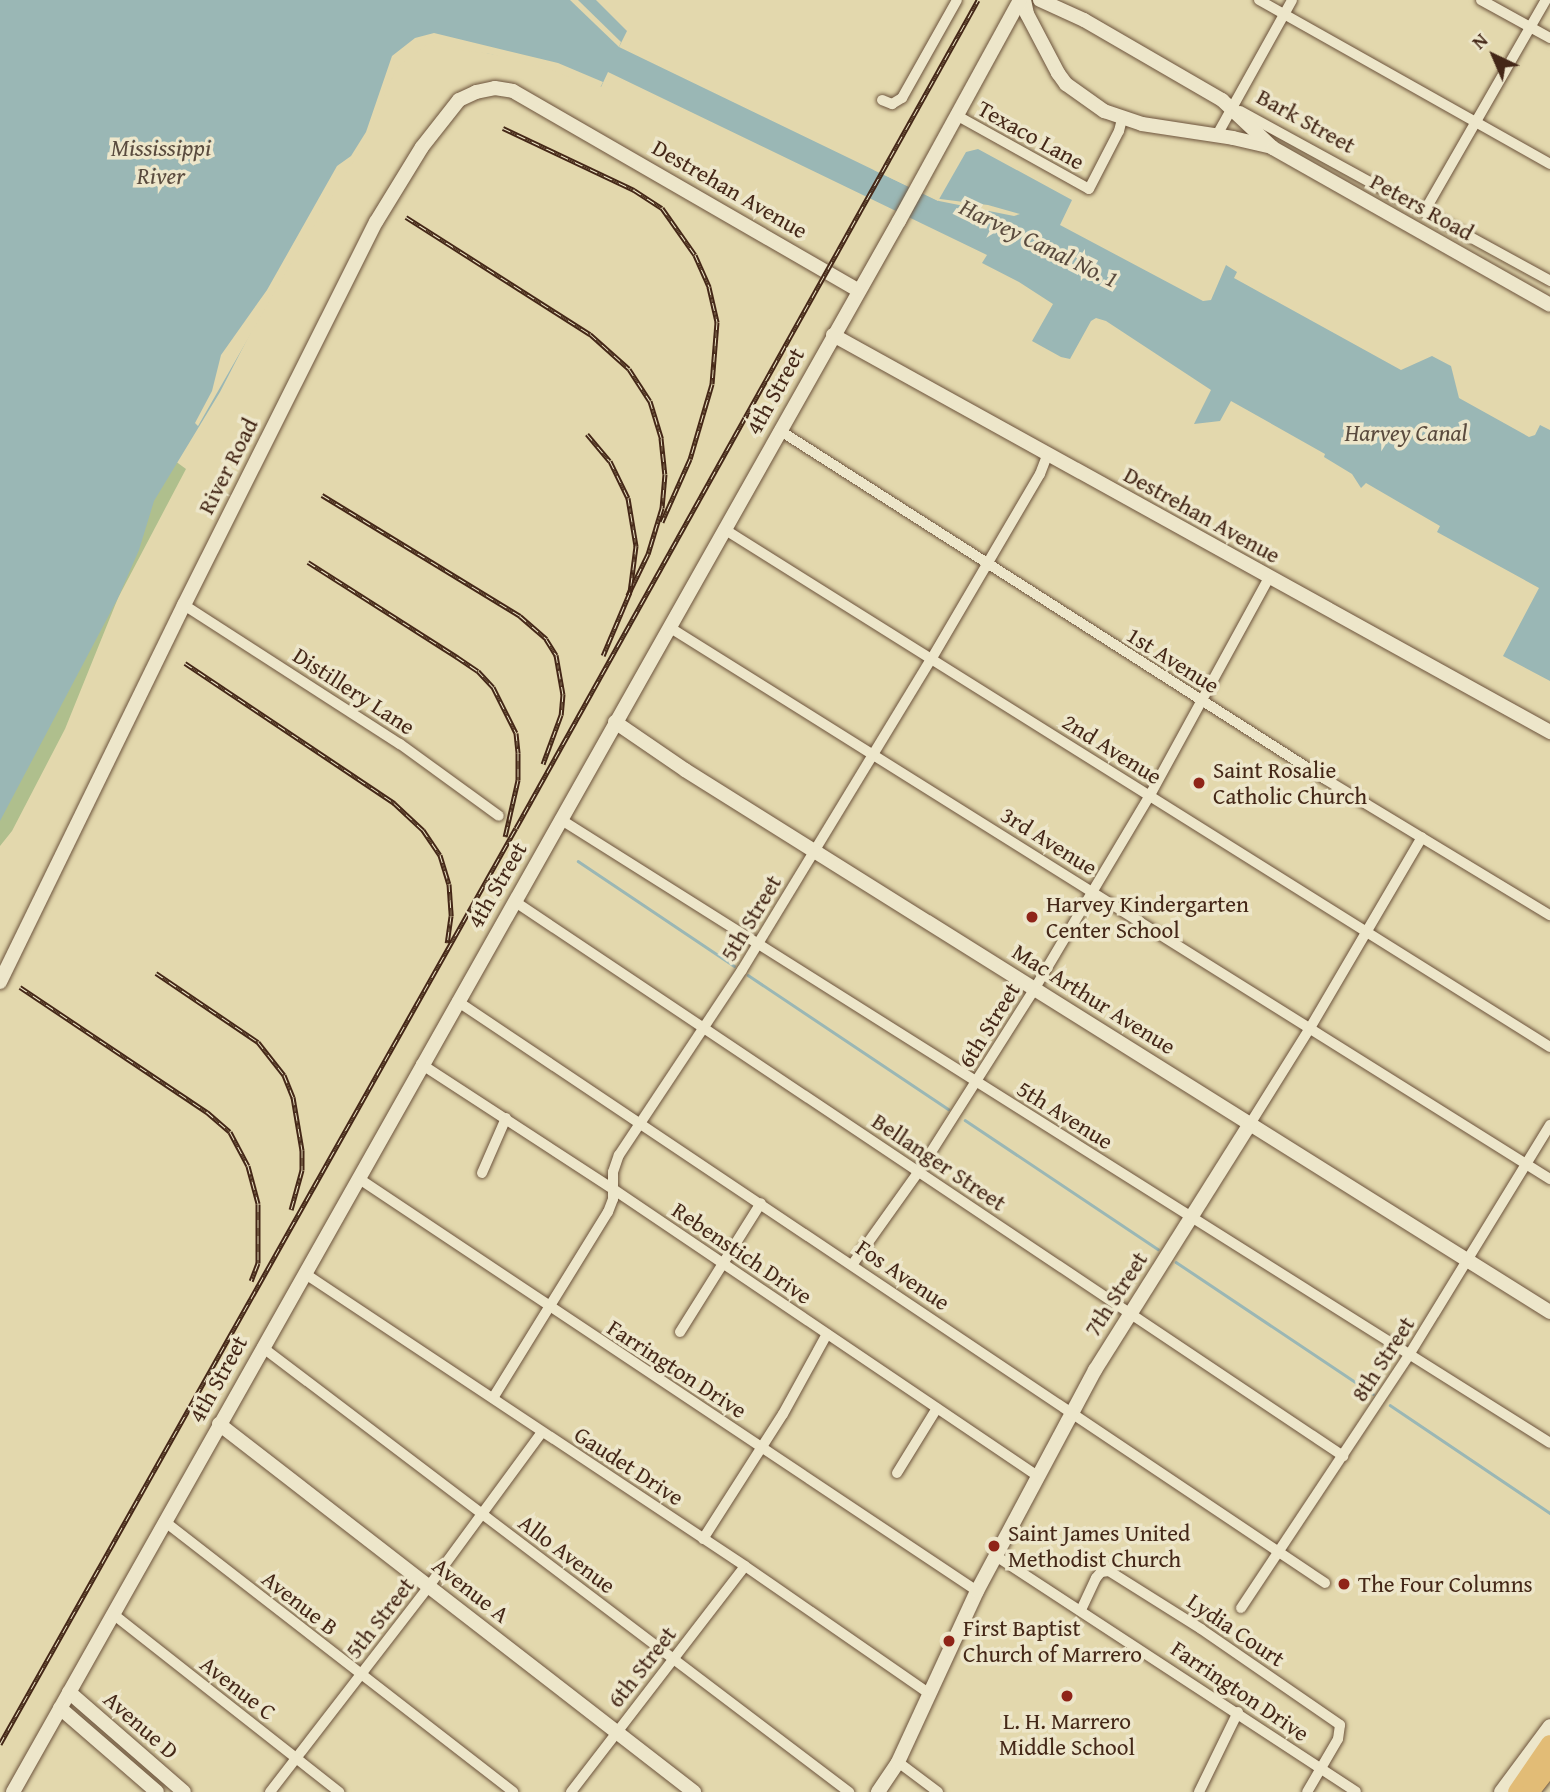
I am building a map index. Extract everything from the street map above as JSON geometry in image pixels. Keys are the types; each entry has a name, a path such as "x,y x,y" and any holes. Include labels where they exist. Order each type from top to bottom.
{"highway":[{"path":"1517,1792 1550,1744"},
{"path":"1530,1792 1550,1766"}],"main road":[{"name":"4th Street","path":"13,1792 1022,0"},
{"name":"Peters Road","path":"1022,0 1027,14 1066,83 1104,111 1122,120 1217,135 1273,148"},
{"name":"Bark Street","path":"1040,0 1084,20 1233,107"},
{"name":"River Road","path":"0,982 184,605 376,222 445,115 459,100 476,92 495,88 513,91 579,128"},
{"name":"Peters Road","path":"1233,107 1273,148 1550,305"},
{"name":"Destrehan Avenue","path":"579,128 858,290"},
{"name":"Destrehan Avenue","path":"833,335 1047,456 1550,732"},
{"name":"Mac Arthur Avenue","path":"615,722 685,770 1550,1312"},
{"name":"7th Street","path":"878,1792 898,1762 977,1591 1095,1370 1250,1124"},
{"name":"Avenue A","path":"219,1424 694,1792"},
{"name":"Avenue D","path":"69,1692 184,1792"},
{"name":"Avenue D","path":"60,1708 157,1792"},
{"path":"1501,1792 1550,1726"}],"street":[{"path":"882,100 891,104 902,98 957,0"},
{"path":"1259,0 1550,163"},
{"path":"1217,135 1292,0"},
{"path":"1481,0 1550,38"},
{"path":"1424,212 1546,0"},
{"name":"Bark Street","path":"1233,107 1550,281"},
{"name":"Texaco Lane","path":"956,115 1088,188 1119,131 1122,120"},
{"name":"1st Avenue","path":"779,430 1202,701 1550,915"},
{"name":"5th Street","path":"493,1398 608,1212 613,1189 613,1172 619,1155 757,945 932,658 1047,456"},
{"name":"2nd Avenue","path":"724,529 1550,1048"},
{"name":"6th Street","path":"852,1265 919,1171 1035,988 1150,795 1269,578"},
{"name":"Distillery Lane","path":"184,605 400,744 499,816"},
{"name":"3rd Avenue","path":"669,626 1550,1179"},
{"name":"5th Avenue","path":"561,819 1550,1443"},
{"name":"7th Street","path":"1250,1124 1310,1028 1422,837"},
{"name":"Bellanger Street","path":"514,901 1343,1456"},
{"name":"Fos Avenue","path":"457,1001 1325,1583"},
{"name":"Rebenstich Drive","path":"421,1064 613,1189 1039,1477"},
{"path":"482,1173 506,1118"},
{"name":"8th Street","path":"1241,1608 1409,1355 1550,1125"},
{"name":"Farrington Drive","path":"358,1178 547,1307 977,1591"},
{"path":"680,1332 761,1203"},
{"name":"Gaudet Drive","path":"304,1273 745,1566 930,1694"},
{"path":"703,1539 827,1334"},
{"name":"Allo Avenue","path":"262,1347 849,1792"},
{"path":"897,1473 937,1408"},
{"name":"5th Street","path":"270,1792 429,1586 542,1432"},
{"name":"Avenue B","path":"164,1521 513,1792"},
{"name":"Farrington Drive","path":"996,1556 1238,1712 1356,1792"},
{"name":"6th Street","path":"571,1792 745,1566"},
{"name":"Lydia Court","path":"1081,1610 1096,1578 1101,1572 1109,1571 1201,1629 1340,1725 1338,1739 1319,1768"},
{"name":"Avenue C","path":"113,1614 339,1792"},
{"path":"1199,1792 1238,1712"},
{"path":"898,1762 938,1792"},
{"path":"1307,1792 1319,1768"}],"green space":[{"path":"167,455 186,469 118,598 65,729 12,831 0,846 0,796"}],"water":[{"name":"Mississippi River","path":"0,0 596,0 627,31 619,47 938,201 966,152 978,149 1072,200 1060,225 1203,301 1211,300 1226,265 1237,272 1234,278 1401,370 1432,356 1451,366 1459,398 1529,437 1535,435 1540,425 1550,430 1550,681 1503,656 1539,588 1437,532 1440,526 1366,483 1361,488 1352,474 1324,457 1325,454 1231,401 1220,421 1194,424 1211,390 1106,321 1096,318 1091,321 1070,359 1061,357 1032,341 1053,304 982,263 987,255 608,72 601,87 556,67 426,41 395,64 373,123 281,274 220,392 154,501 139,550 118,598 0,821"}],"pier":[{"path":"570,0 578,0 621,42 619,47"},
{"path":"434,33 558,63 603,82 599,90 555,71 490,54 427,45 398,66 386,91 376,125 293,260 198,426 195,423 212,391 221,355 267,290 337,166 351,156 366,132 392,56 415,38"},
{"path":"876,165 940,199 988,205 1020,214 1014,216 939,201 874,170"}],"waterway":[{"path":"578,861 734,966"},
{"path":"748,975 948,1109"},
{"path":"965,1120 1158,1249"},
{"path":"1176,1262 1373,1394"},
{"path":"1390,1405 1550,1513"}],"railway":[{"path":"0,1744 978,0"},
{"path":"503,128 634,190 662,208 695,255 709,287 717,322 712,384 690,459 662,522"},
{"path":"406,217 590,334 629,369 650,401 661,438 665,474 662,508 648,554 628,595"},
{"path":"587,434 610,461 628,498 636,546 630,592 603,656"},
{"path":"322,495 520,616 546,639 556,655 563,694 561,715 543,764"},
{"path":"308,562 478,671 493,687 516,733 518,753 518,780 505,837"},
{"path":"185,663 394,803 423,830 440,855 449,884 451,916 447,943"},
{"path":"156,973 258,1042 284,1075 293,1097 302,1150 302,1170 291,1210"},
{"path":"20,987 207,1112 230,1132 248,1166 258,1204 258,1263 251,1281"}],"place":[{"name":"Saint Rosalie Catholic Church","path":"1199,783"},
{"name":"Harvey Kindergarten Center School","path":"1032,917"},
{"name":"Saint James United Methodist Church","path":"994,1546"},
{"name":"The Four Columns","path":"1344,1584"},
{"name":"First Baptist Church of Marrero","path":"949,1641"},
{"name":"L. H. Marrero Middle School","path":"1067,1696"}],"water label":[{"name":"Harvey Canal No. 1","path":"1039,243"},
{"name":"Harvey Canal","path":"1406,433"}]}
